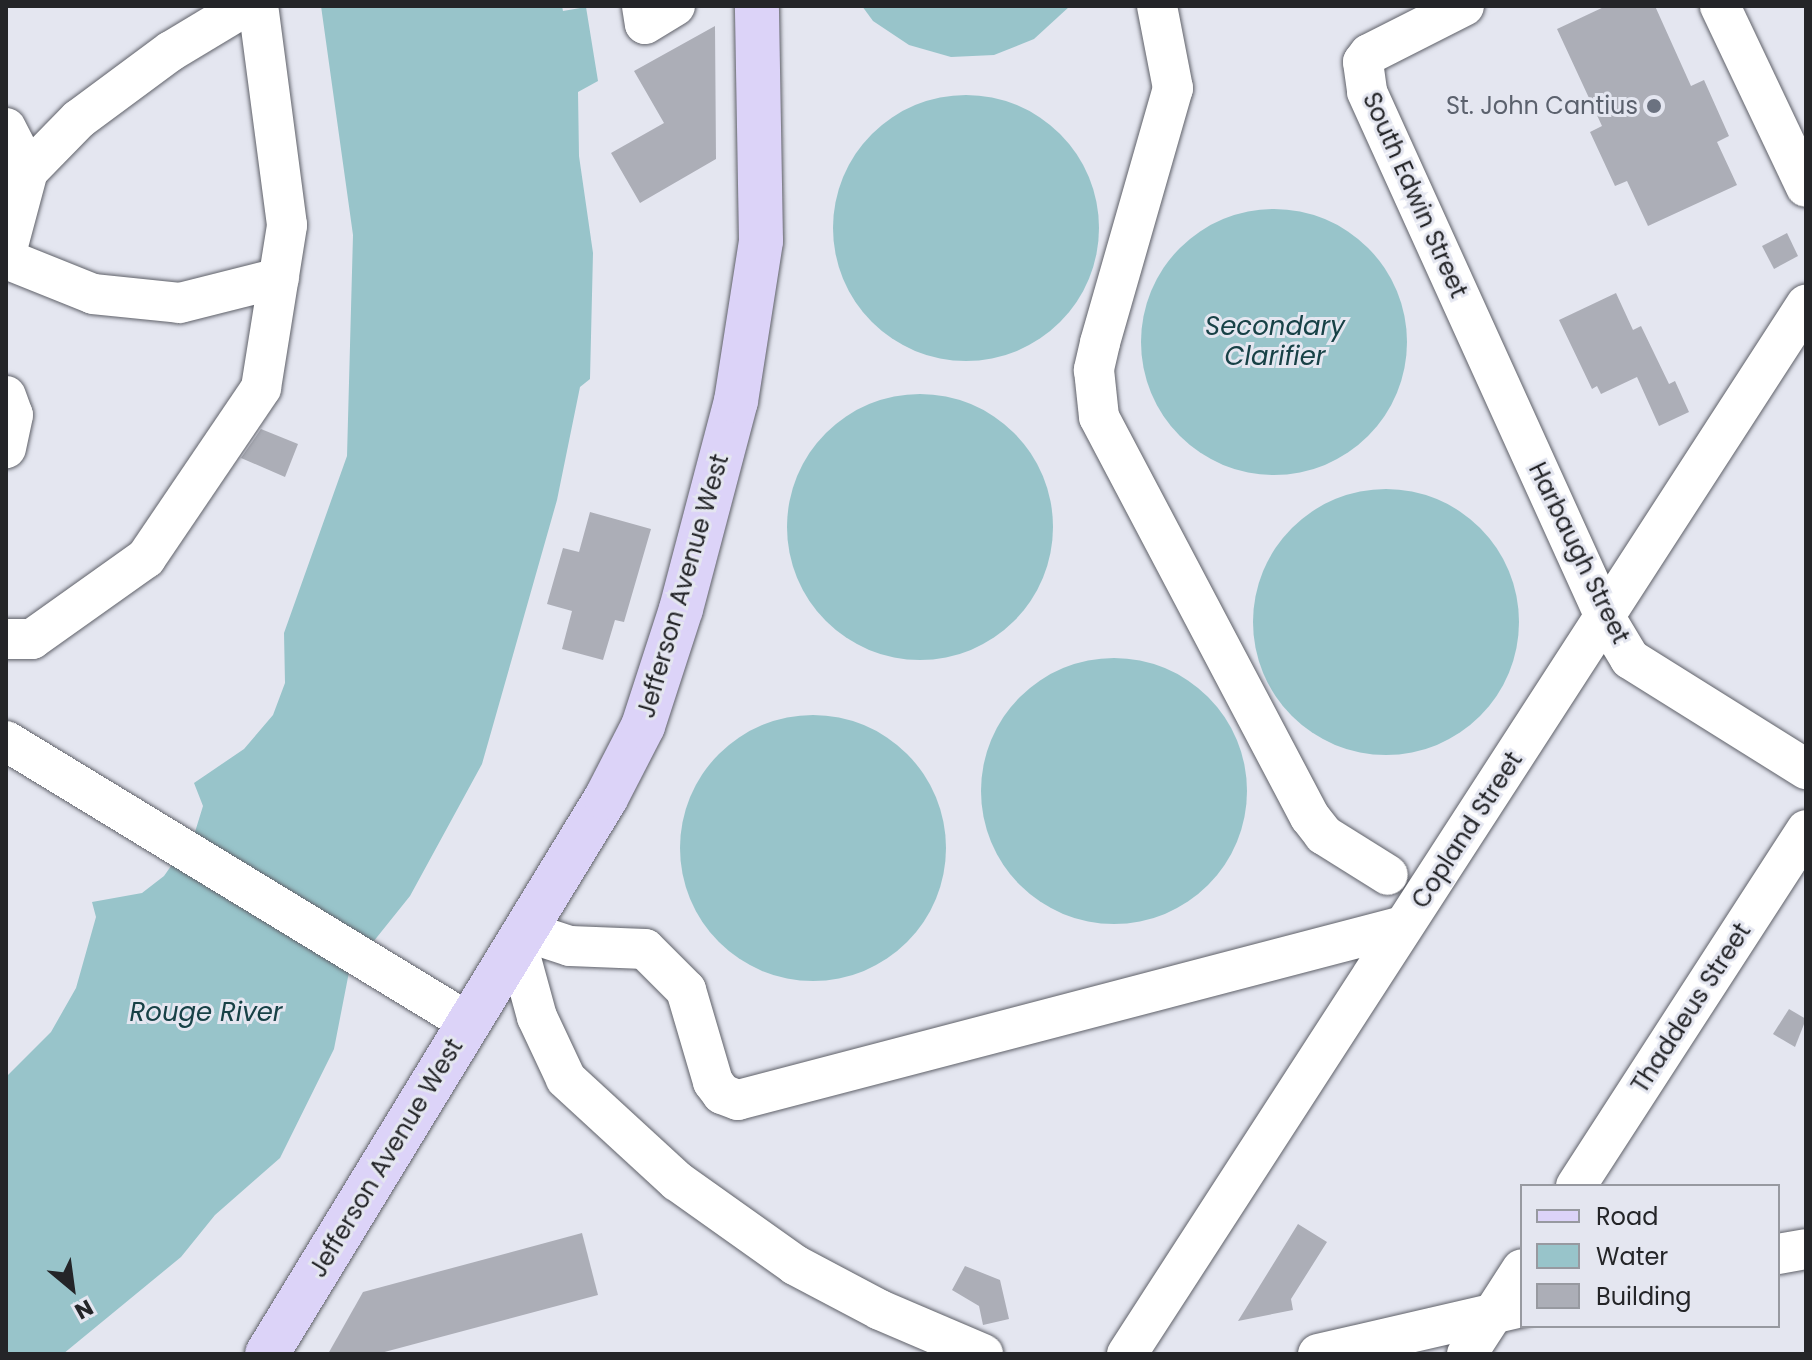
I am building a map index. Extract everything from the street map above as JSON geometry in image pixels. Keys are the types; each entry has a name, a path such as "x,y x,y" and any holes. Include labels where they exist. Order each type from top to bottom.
{"main road":[{"name":"Jefferson Avenue West","path":"267,1354 606,798 643,726 681,609 736,401 761,241 757,6"}],"street":[{"path":"246,6 171,51 79,119 28,171 6,256 93,294 180,303 279,278"},
{"path":"6,639 32,639 146,558 261,388 287,225 258,6"},
{"path":"642,6 645,24 675,6"},
{"path":"1157,6 1173,88 1100,343 1094,380 1099,417 1310,817 1324,835 1388,875"},
{"name":"South Edwin Street","path":"1464,6 1369,54 1363,74 1482,345"},
{"path":"1720,6 1806,187"},
{"path":"6,128 28,171"},
{"name":"Copland Street","path":"1127,1354 1403,926 1606,619 1806,305"},
{"name":"Harbaugh Street","path":"1482,345 1606,619 1630,659 1806,769"},
{"path":"6,396 13,415 6,448"},
{"path":"6,741 469,1023"},
{"name":"Thaddeus Street","path":"1577,1184 1806,830"},
{"path":"983,1354 880,1310 795,1265 677,1181 566,1079 546,1043 521,937 570,946 645,949 686,990 713,1082 722,1094 738,1100 1403,926"},
{"path":"1780,1254 1806,1249"},
{"path":"1467,1354 1508,1310 1520,1275"},
{"path":"1318,1354 1508,1310"}],"water":[{"name":"Rouge River","path":"321,6 562,6 563,11 586,7 598,81 578,92 579,156 593,253 590,379 580,387 557,500 482,764 410,896 349,972 334,1049 280,1158 215,1215 181,1257 63,1354 6,1354 6,1077 51,1032 76,988 96,917 92,902 142,893 164,876 195,832 203,806 194,783 244,749 273,715 285,683 284,633 347,456 353,235"},
{"path":"862,6 1070,6 1034,39 994,55 951,57 909,45 873,21"},
{"path":"966,95 1017,105 1060,134 1089,177 1099,228 1089,279 1060,322 1017,351 966,361 915,351 872,322 843,279 833,228 843,177 872,134 915,105"},
{"name":"Secondary Clarifier","path":"1274,209 1325,219 1368,248 1397,291 1407,342 1397,393 1368,436 1325,465 1274,475 1223,465 1180,436 1151,393 1141,342 1151,291 1180,248 1223,219"},
{"path":"920,394 971,404 1014,433 1043,476 1053,527 1043,578 1014,621 971,650 920,660 869,650 826,621 797,578 787,527 797,476 826,433 869,404"},
{"path":"1386,489 1437,499 1480,528 1509,571 1519,622 1509,673 1480,716 1437,745 1386,755 1335,745 1292,716 1263,673 1253,622 1263,571 1292,528 1335,499"},
{"path":"1114,658 1165,668 1208,697 1237,740 1247,791 1237,842 1208,885 1165,914 1114,924 1063,914 1020,885 991,842 981,791 991,740 1020,697 1063,668"},
{"path":"813,715 864,725 907,754 936,797 946,848 936,899 907,942 864,971 813,981 762,971 719,942 690,899 680,848 690,797 719,754 762,725"}],"building":[{"name":"St. John Cantius","path":"1606,6 1655,6 1691,86 1704,80 1729,136 1717,142 1737,185 1648,226 1627,181 1615,186 1590,132 1602,126 1557,29"},
{"path":"715,26 716,159 640,203 611,153 664,123 634,71"},
{"path":"1787,233 1798,256 1774,269 1762,246"},
{"path":"1616,293 1633,330 1641,326 1669,384 1675,381 1689,412 1659,426 1637,377 1601,394 1597,386 1592,389 1559,320"},
{"path":"261,429 298,444 285,477 241,458"},
{"path":"590,512 651,529 624,622 615,620 603,660 562,649 572,611 547,604 563,548 579,552"},
{"path":"1789,1009 1806,1019 1795,1047 1773,1034"},
{"path":"1298,1224 1327,1242 1291,1299 1293,1310 1238,1321"},
{"path":"582,1233 598,1295 377,1354 328,1354 363,1292"},
{"path":"965,1266 1000,1280 1009,1319 983,1325 979,1306 952,1290"}],"place":[{"name":"St. John Cantius","path":"1654,106"}]}
